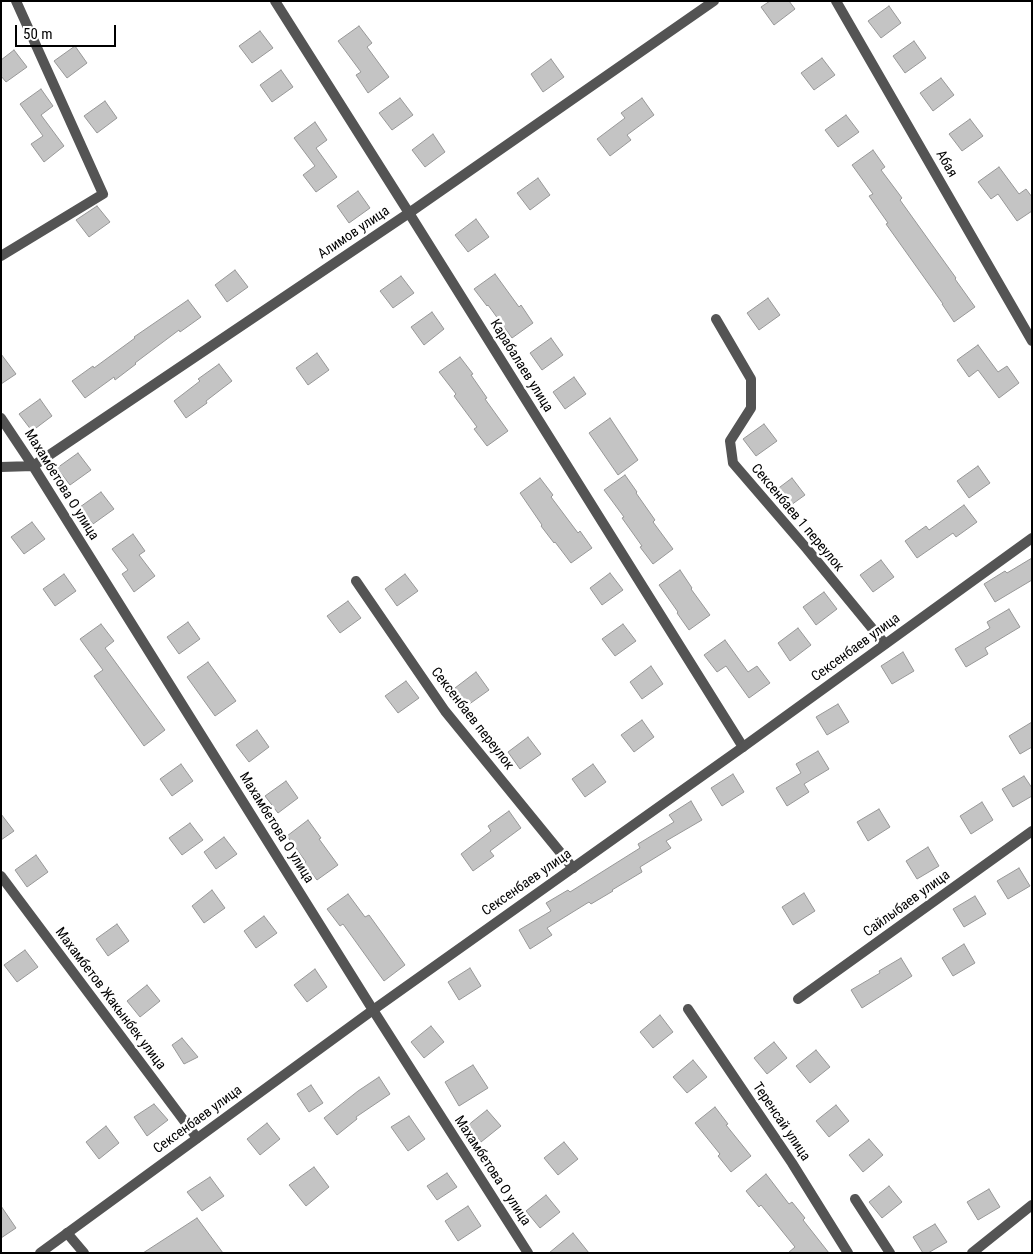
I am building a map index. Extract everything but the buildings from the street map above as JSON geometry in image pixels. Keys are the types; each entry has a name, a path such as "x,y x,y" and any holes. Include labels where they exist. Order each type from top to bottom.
{"street":[{"path":"1,256 103,194 16,1"},
{"name":"Карабалаев улица","path":"275,1 743,747"},
{"name":"Алимов улица","path":"33,466 409,213 714,1"},
{"name":"Абая","path":"836,1 1032,341"},
{"name":"Сексенбаев 1 переулок","path":"716,319 751,379 751,408 730,441 732,463 807,549 885,644"},
{"name":"Махамбетова О улица","path":"1,418 528,1253"},
{"path":"1,468 33,466"},
{"name":"Сексенбаев улица","path":"40,1253 373,1010 743,747 1032,538"},
{"name":"Сексенбаев переулок","path":"356,582 445,711 573,868"},
{"name":"Сайлыбаев улица","path":"798,999 1032,831"},
{"name":"Махамбетов Жакынбек улица","path":"1,876 197,1138"},
{"name":"Теренсай улица","path":"688,1009 792,1163 848,1253"},
{"path":"855,1199 890,1253"},
{"path":"972,1253 1032,1205"},
{"path":"67,1233 84,1253"}]}
